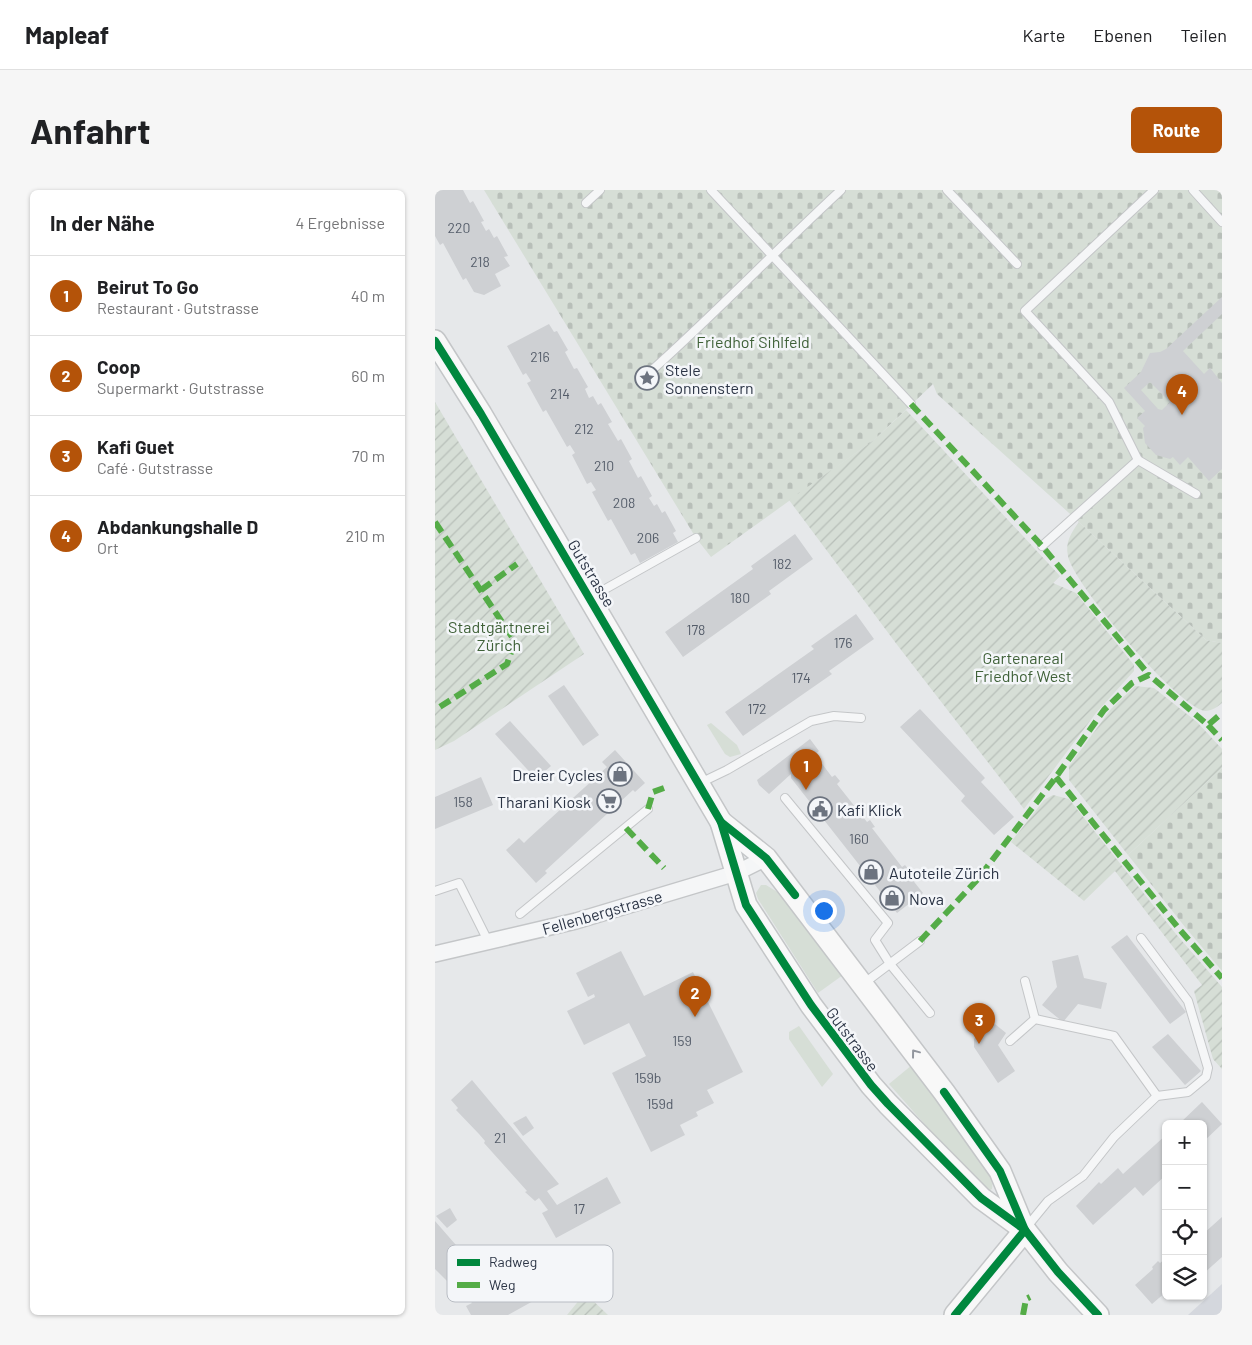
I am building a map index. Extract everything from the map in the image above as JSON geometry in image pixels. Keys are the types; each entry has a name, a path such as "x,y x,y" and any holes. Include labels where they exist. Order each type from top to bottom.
{"main road":[{"name":"Gutstrasse","path":"435,342 481,414 721,822 746,905 811,1006 871,1085 981,1198 1025,1230"},
{"name":"Gutstrasse","path":"721,822 765,858 863,984 944,1092 1000,1172 1025,1230 1058,1272 1098,1315"},
{"path":"955,1315 1025,1230"}],"street":[{"name":"Fellenbergstrasse","path":"435,954 576,921 736,873 765,858"}],"lane":[{"path":"586,203 600,190"},
{"path":"711,190 911,404"},
{"path":"650,372 697,330 771,255 841,190"},
{"path":"947,190 1017,264"},
{"path":"1154,190 1025,311 1109,402 1138,460 1196,494"},
{"path":"1193,190 1222,222"},
{"path":"1042,546 1138,460"},
{"path":"590,598 697,538"},
{"path":"699,784 727,770 811,721 834,716 861,718"},
{"path":"785,798 888,923 875,940 890,964 930,1013"},
{"path":"520,914 648,810"},
{"path":"435,891 459,883 489,942"},
{"path":"1025,1230 1048,1201 1083,1176 1114,1137 1157,1096 1188,1092 1206,1077 1208,1068 1188,1001 1141,938"},
{"path":"863,984 920,941"},
{"path":"1025,981 1035,1019"},
{"path":"1035,1019 1114,1036 1157,1096"},
{"path":"1010,1041 1035,1019"}],"shaded area":[{"path":"1222,1284 1222,1315 1188,1315 1204,1300 1207,1300 1207,1298"}],"green space":[{"name":"Friedhof Sihlfeld","path":"484,190 1222,190 1222,643 1206,640 937,394 933,384 874,440 711,557 696,538"},
{"name":"Stadtgärtnerei Zürich","path":"435,402 584,654 454,741 435,750"},
{"name":"Gartenareal Friedhof West","path":"906,410 1060,576 1053,583 1076,593 1134,665 1134,671 1096,713 1024,809 898,646 789,500 874,440"},
{"name":"Gartenareal Friedhof West","path":"1079,522 1206,640 1222,643 1222,703 1212,710 1205,711 1192,704 1151,668 1106,616 1074,571 1068,556 1067,546 1069,538"},
{"name":"Gartenareal Friedhof West","path":"1135,686 1154,688 1197,722 1222,749 1222,768 1128,855 1069,780 1069,766 1111,709"},
{"path":"711,723 737,745 741,754 730,757 725,754 707,725"},
{"path":"1222,768 1222,971 1128,855"},
{"path":"1053,795 1069,799 1176,934 1222,987 1222,1069 1213,1059 1194,991 1202,985 1115,871 1084,901 1011,842 1044,800"},
{"path":"761,885 766,885 779,893 843,975 818,993 758,899 756,893"},
{"path":"799,1026 833,1074 822,1087 789,1039 789,1032"},
{"path":"912,1065 993,1180 992,1189 988,1191 983,1190 889,1084"},
{"path":"578,1302 594,1302 608,1315 567,1315"}],"building":[{"path":"435,190 463,190 470,203 473,201 484,221 481,222 486,231 489,229 494,238 497,236 508,256 504,257 510,266 495,274 501,286 484,295 474,292 466,278 463,280 443,243 440,245 435,236"},
{"path":"1222,297 1222,314 1183,351 1204,374 1210,368 1222,383 1222,469 1209,481 1188,457 1180,465 1173,457 1170,459 1156,455 1145,443 1143,428 1145,426 1137,418 1145,411 1124,388 1141,372 1150,353 1166,349","holes":["1150,382 1170,402 1162,410 1158,409 1141,390"]},
{"path":"549,324 554,332 557,331 568,350 565,352 574,369 577,368 588,387 585,389 589,398 593,396 598,405 601,403 612,422 608,424 618,441 621,439 632,459 629,461 638,478 641,476 652,496 649,498 654,506 657,504 662,513 665,511 676,531 673,533 678,542 640,563 635,553 631,555 611,519 608,521 592,492 596,490 591,482 587,484 572,455 575,453 570,445 567,447 546,410 543,412 527,383 531,381 526,373 523,375 507,346"},
{"path":"795,534 813,559 769,591 771,594 683,657 665,632 753,569 751,566"},
{"path":"856,614 874,639 829,671 832,674 743,736 725,712 814,649 811,646"},
{"path":"564,685 599,735 583,746 548,696"},
{"path":"920,709 985,778 981,782 1014,817 994,835 961,801 965,796 900,727"},
{"path":"510,721 551,766 536,779 495,734"},
{"path":"810,739 819,751 813,756 817,757 832,777 835,775 840,781 837,784 867,822 870,820 875,827 872,828 902,867 905,865 910,871 907,873 923,893 897,913 791,778 791,774 769,794 759,785 757,780"},
{"path":"615,750 645,783 635,792 633,790 545,871 547,873 536,883 506,850 519,838 524,843 607,767 602,762"},
{"path":"481,777 493,805 435,829 435,797"},
{"path":"1127,935 1186,1012 1170,1024 1111,947"},
{"path":"621,951 644,996 693,972 743,1072 707,1090 714,1103 696,1112 698,1116 680,1125 685,1135 651,1152 612,1073 646,1056 629,1023 584,1045 567,1011 595,997 594,994 588,997 576,973"},
{"path":"1078,955 1084,978 1107,983 1101,1009 1078,1004 1063,1022 1042,1005 1057,987 1052,961"},
{"path":"990,1020 1006,1033 998,1045 1015,1071 998,1083 974,1047 974,1039"},
{"path":"1168,1034 1201,1071 1185,1085 1152,1047"},
{"path":"472,1080 559,1184 547,1191 557,1205 607,1177 621,1203 556,1238 542,1213 548,1210 539,1198 535,1201 525,1192 527,1191 456,1110 458,1108 451,1100"},
{"path":"1202,1102 1222,1124 1207,1138 1207,1120 1183,1120"},
{"path":"526,1116 534,1128 523,1136 513,1123"},
{"path":"1162,1139 1162,1179 1143,1196 1135,1187 1093,1225 1076,1206 1099,1182 1101,1184 1118,1168 1123,1174"},
{"path":"450,1208 457,1220 447,1228 436,1216"},
{"path":"1222,1217 1222,1257 1207,1270 1207,1255 1207,1230"},
{"path":"435,1221 456,1245 447,1245 447,1281 435,1269"},
{"path":"1158,1261 1160,1263 1162,1261 1162,1295 1152,1304 1135,1285 1153,1269 1152,1267"},
{"path":"531,1302 508,1315 471,1315 466,1306 472,1303"}],"marked path":[{"path":"911,404 1042,546 1149,675"},
{"path":"435,522 512,637 513,647 507,664 435,710"},
{"path":"481,590 517,564"},
{"path":"920,941 977,880 1056,777 1104,710 1132,683 1149,675 1208,725 1222,713"},
{"path":"1208,725 1222,740"},
{"path":"1056,777 1180,930 1222,978"},
{"path":"648,809 653,792 664,788"},
{"path":"626,828 664,868"},
{"path":"1023,1315 1026,1299 1030,1297"}],"cycle path":[{"path":"435,341 481,414 721,822 746,905 811,1005 871,1085 888,1104 981,1198 1025,1230 1058,1272 1098,1315"},
{"path":"721,822 766,858 795,895"},
{"path":"944,1092 1000,1171 1025,1230"},
{"path":"955,1315 1025,1230"}],"place":[{"name":"Stele Sonnenstern","path":"647,378"},
{"name":"Abdankungshalle D","path":"1182,415"},
{"name":"Dreier Cycles","path":"620,774"},
{"name":"Beirut To Go","path":"806,790"},
{"name":"Tharani Kiosk","path":"609,801"},
{"name":"Kafi Klick","path":"820,809"},
{"name":"Autoteile Zürich","path":"871,872"},
{"name":"Nova","path":"892,898"},
{"name":"Coop","path":"695,1017"},
{"name":"Kafi Guet","path":"979,1044"}]}
